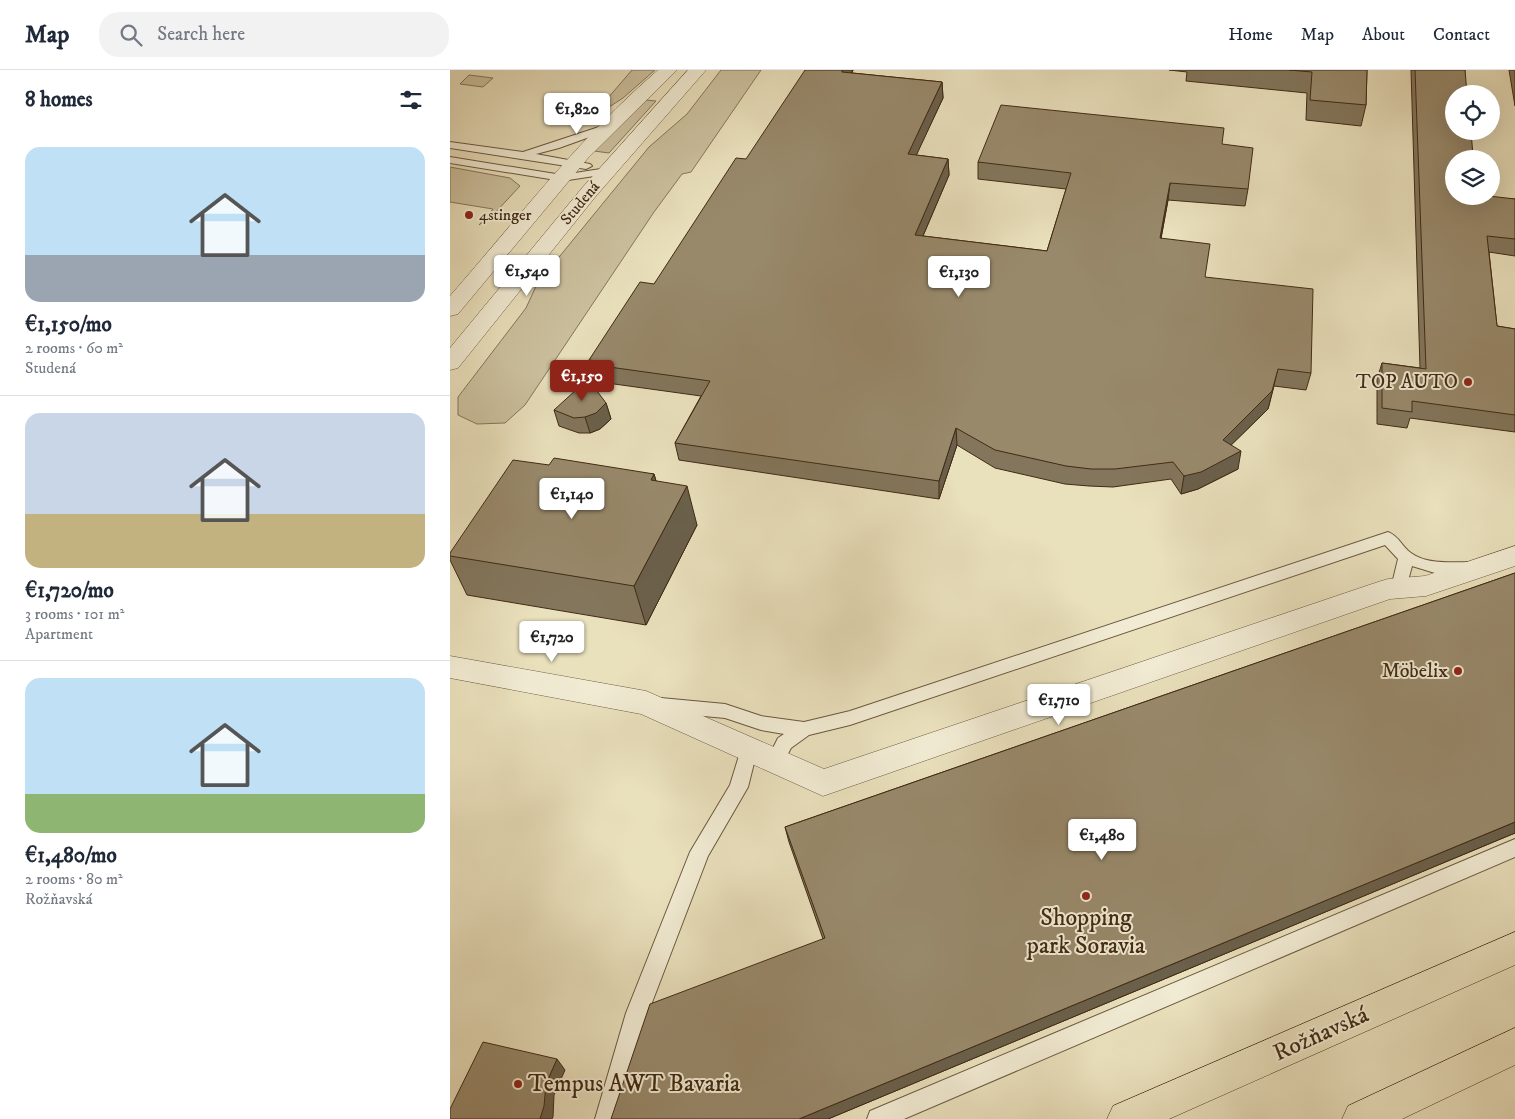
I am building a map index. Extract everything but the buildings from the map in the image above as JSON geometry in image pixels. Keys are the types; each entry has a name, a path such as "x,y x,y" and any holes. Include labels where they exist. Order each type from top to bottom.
{"main road":[{"name":"Rožňavská","path":"1126,1119 1515,948"},
{"path":"1361,1119 1515,1046"}],"street":[{"name":"Studená","path":"450,309 605,128 668,70"},
{"name":"Studená","path":"450,363 607,171 697,70"},
{"path":"450,667 646,703 823,782 1232,644 1388,589 1426,586 1515,556"}],"lane":[{"path":"519,154 555,146 605,128"},
{"path":"450,146 519,154 568,171 607,171"},
{"path":"450,160 568,171 607,171"},
{"path":"646,703 724,712 761,723 804,729 850,718 1388,538 1406,558 1435,568 1482,568"},
{"path":"1399,588 1406,558"},
{"path":"775,762 784,743 804,729"},
{"path":"606,1119 638,1013 669,932 700,852 739,787 748,750"},
{"path":"878,1119 1515,848"}],"shaded area":[{"path":"632,70 655,70 623,98 589,120"},
{"path":"721,70 761,70 691,172 682,174 654,212 525,405 505,423 477,424 458,415 458,397 526,308 537,284 649,147 687,114"},
{"path":"469,75 493,78 483,87 460,84"},
{"path":"646,100 656,101 609,153 594,151"},
{"path":"450,167 510,178 520,186 493,215 479,225 493,209 450,202"}],"place":[{"name":"4stinger","path":"469,215"},
{"name":"TOP AUTO","path":"1468,382"},
{"name":"Möbelix","path":"1458,671"},
{"name":"Shopping park Soravia","path":"1086,896"},
{"name":"Tempus AWT Bavaria","path":"518,1084"}]}
